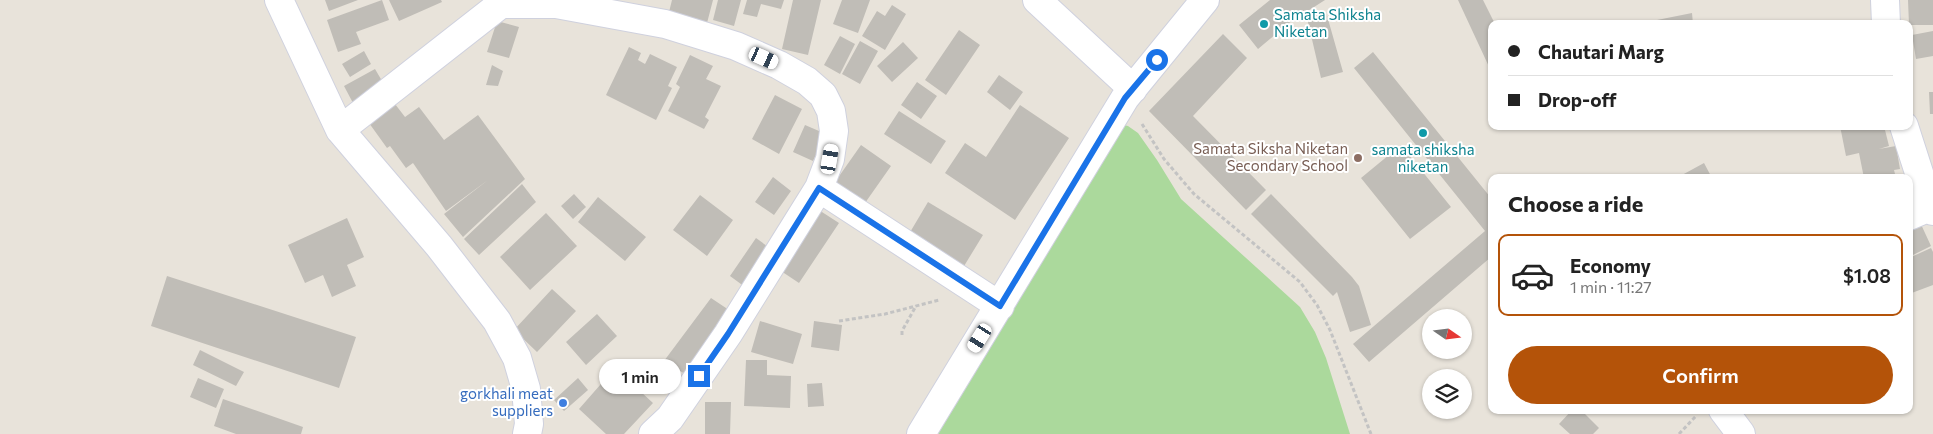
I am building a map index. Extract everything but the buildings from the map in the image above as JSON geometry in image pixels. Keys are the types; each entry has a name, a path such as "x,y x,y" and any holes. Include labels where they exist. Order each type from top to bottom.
{"street":[{"path":"280,0 340,130 438,246 497,321 517,358 526,389 534,431"},
{"path":"1037,0 1129,94"},
{"path":"921,434 1129,94 1205,0"},
{"path":"1885,0 1886,20"},
{"path":"340,130 500,4 556,4 665,24 736,46 779,65 807,81 823,95 831,110 834,131 830,159 819,188 728,334 670,418 653,434"},
{"path":"1905,130 1924,211"},
{"path":"819,188 1000,306"},
{"path":"1726,414 1741,434"}],"path":[{"path":"1129,94 1137,114 1164,159 1194,194 1300,282 1317,305 1330,330 1371,434"},
{"path":"838,321 885,314 947,297"},
{"path":"902,335 902,331 917,306"},
{"path":"1679,434 1698,414"}],"green space":[{"path":"1119,124 1128,126 1138,133 1181,199 1300,307 1315,332 1326,358 1350,434 938,434 1016,305"}],"place":[{"name":"Samata Shiksha Niketan","path":"1264,24"},
{"name":"samata shiksha niketan","path":"1423,133"},
{"name":"Samata Siksha Niketan Secondary School","path":"1358,158"},
{"name":"gorkhali meat suppliers","path":"563,403"}],"route":[{"path":"699,376 728,334 819,188 1000,306 1125,98 1157,60"}]}
